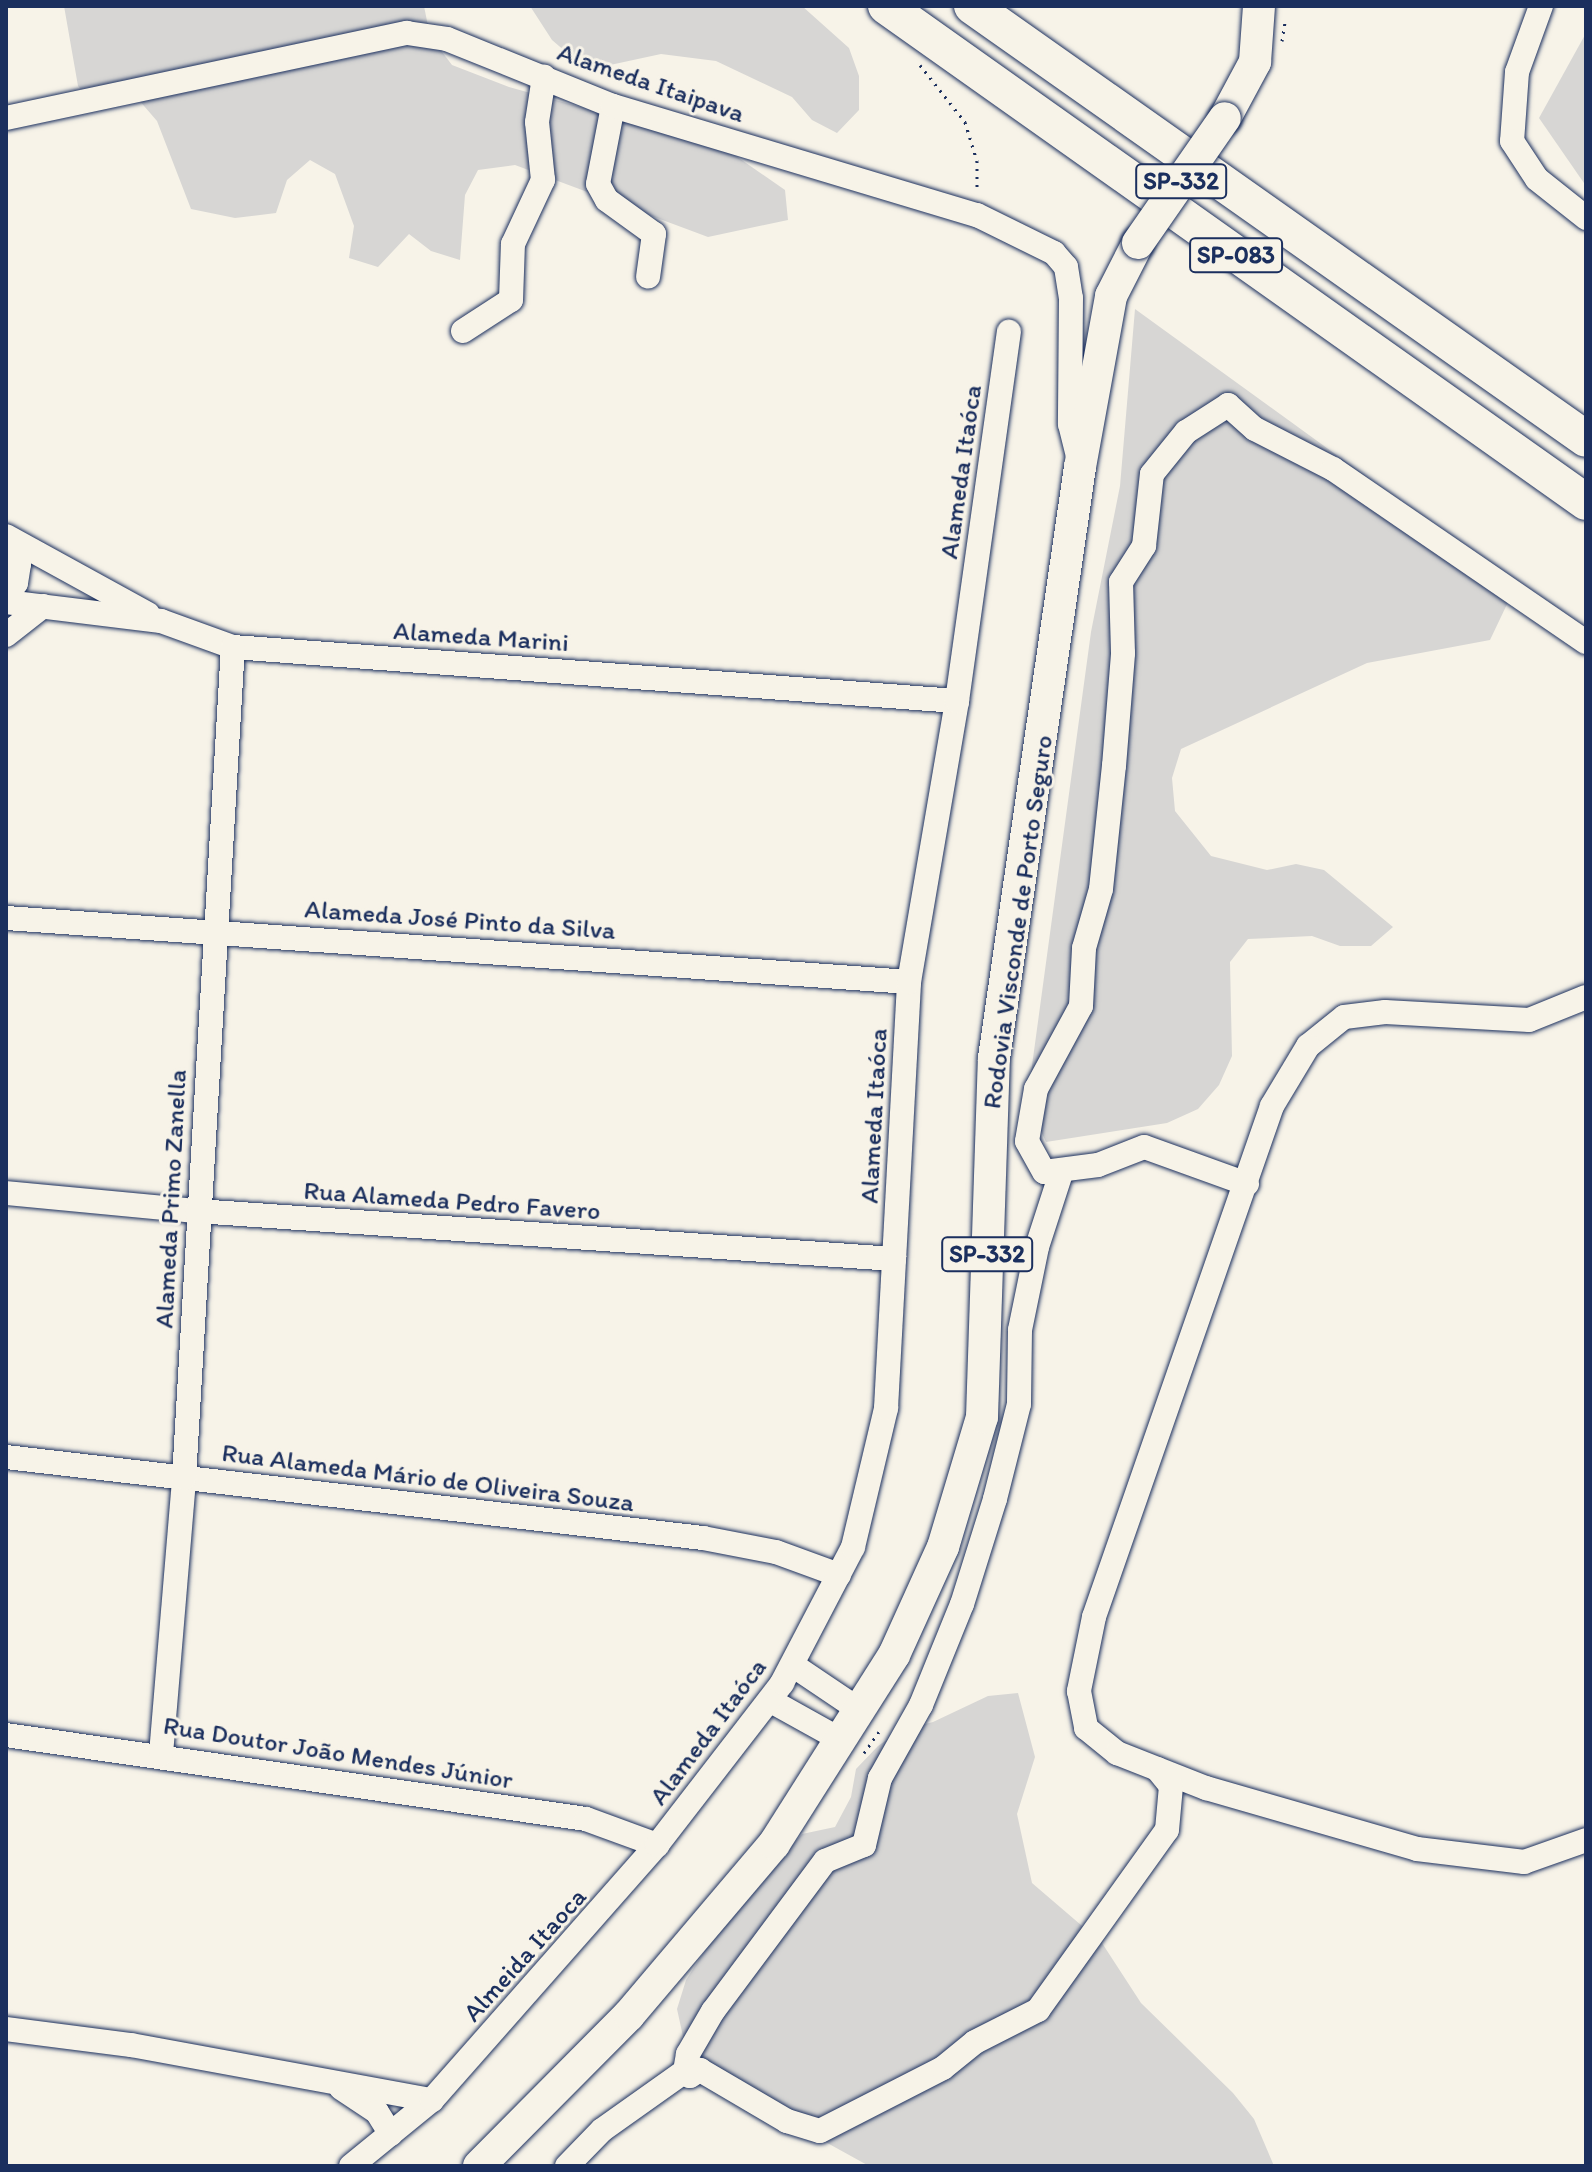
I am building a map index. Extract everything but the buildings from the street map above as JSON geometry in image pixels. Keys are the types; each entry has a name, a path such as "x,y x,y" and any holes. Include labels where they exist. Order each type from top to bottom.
{"highway":[{"name":"SP-083","path":"886,6 1586,502"},
{"name":"SP-083","path":"972,6 1586,439"}],"main road":[{"name":"Rodovia Visconde de Porto Seguro","path":"479,2166 629,2015 849,1753 872,1719 894,1655 943,1547 982,1417 994,1058 1080,467 1111,296 1138,243 1225,118 1255,62 1259,6"}],"street":[{"path":"1541,6 1517,72 1512,141 1537,179 1586,218"},
{"name":"Alameda Itaipava","path":"6,118 407,33 447,39 613,106 977,215 1054,253 1066,267 1071,298 1070,424 1080,467"},
{"path":"463,331 511,300 513,244 543,180 537,122 544,77"},
{"path":"613,106 598,184 607,200 654,234 648,277"},
{"name":"Alameda Itaóca","path":"657,1845 771,1701 794,1666 839,1575 877,1460 886,1408 909,982 957,701 1009,332"},
{"path":"1247,1184 1144,1147 1061,1173 1044,1172 1027,1141 1032,1104 1081,1006 1084,948 1101,889 1112,781 1123,653 1121,582 1144,546 1152,474 1186,432 1228,405 1255,429 1359,486 1586,642"},
{"path":"6,593 16,583 19,564 10,539"},
{"path":"10,539 161,621"},
{"name":"Alameda Marini","path":"6,602 161,621 233,647 957,701"},
{"path":"6,635 43,606"},
{"name":"Alameda Primo Zanella","path":"161,1754 184,1478 197,1211 233,647"},
{"name":"Alameda José Pinto da Silva","path":"6,918 214,929 909,982"},
{"path":"1586,997 1529,1020 1385,1012 1344,1017 1308,1046 1272,1106 1094,1617 1079,1691 1086,1728 1117,1753 1206,1788 1417,1849 1524,1862 1586,1840"},
{"path":"567,2166 602,2130 685,2071 688,2054 713,2011 825,1861 864,1845 880,1778 927,1691 995,1499 1019,1404 1020,1330 1037,1247 1061,1173"},
{"name":"Rua Alameda Pedro Favero","path":"6,1193 197,1211 894,1259"},
{"name":"Rua Alameda Mário de Oliveira Souza","path":"6,1457 703,1538 776,1552 839,1575"},
{"path":"794,1666 872,1719"},
{"path":"771,1701 849,1753"},
{"name":"Rua Doutor João Mendes Júnior","path":"6,1735 161,1754 586,1819 657,1845"},
{"path":"685,2071 690,2076 700,2070 787,2121 820,2131 943,2068 975,2042 1038,2010 1167,1830 1171,1786 1157,1769"},
{"name":"Almeida Itaoca","path":"351,2166 432,2100 657,1845"},
{"path":"6,2029 131,2045 339,2087 432,2100"},
{"path":"339,2087 377,2112 391,2134"}],"path":[{"path":"918,62 965,122 977,161 977,215"},
{"path":"849,1753 872,1719"}],"shaded area":[{"path":"64,6 424,6 430,36 452,65 509,87 723,147 785,190 788,220 708,237 515,165 478,170 465,195 460,260 431,251 409,234 378,267 349,258 354,226 335,174 310,160 287,180 276,213 235,218 191,209 157,121 138,99 97,108 78,86"},
{"path":"530,6 802,6 849,48 859,76 859,110 837,133 812,120 792,97 716,61 661,54 610,65 580,64 552,40"},
{"path":"1586,33 1586,186 1539,118"},
{"path":"1135,309 1440,530 1510,598 1490,640 1367,663 1181,749 1172,778 1175,811 1211,856 1267,870 1296,864 1324,870 1393,927 1371,946 1340,946 1312,936 1248,939 1230,962 1232,1056 1219,1085 1198,1109 1167,1123 1046,1142 1033,1114 1031,1073 1091,632 1120,486"},
{"path":"1018,1693 1035,1757 1017,1814 1032,1883 1102,1943 1141,2003 1233,2093 1254,2119 1274,2166 869,2166 733,2091 700,2064 684,2041 677,2009 686,1980 717,1932 802,1834 835,1827 851,1797 856,1769 878,1746 901,1730 933,1722 988,1696"}]}
